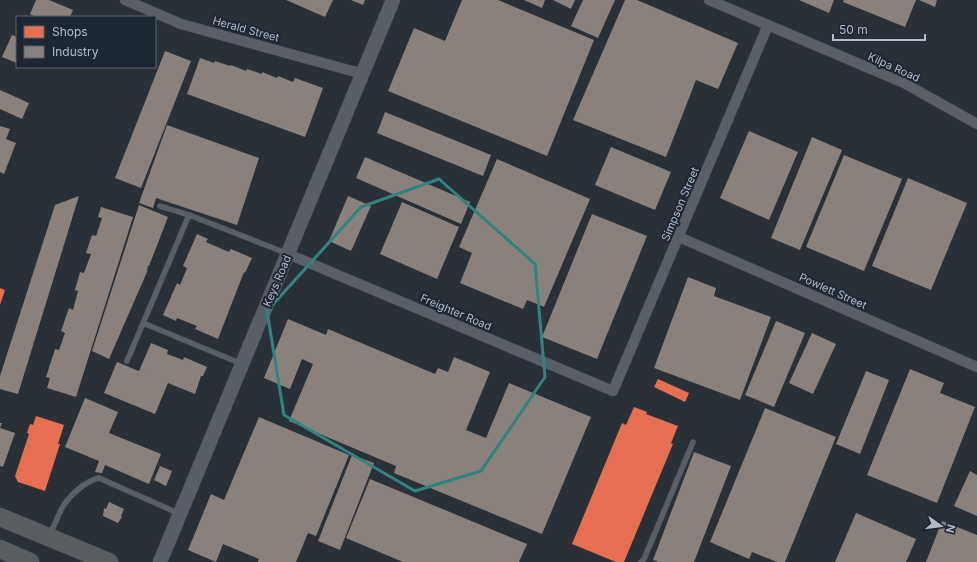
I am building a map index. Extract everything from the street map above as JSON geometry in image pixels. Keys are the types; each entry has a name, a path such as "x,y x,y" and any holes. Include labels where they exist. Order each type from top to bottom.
{"highway":[{"path":"0,517 109,562"},
{"path":"0,549 30,562"}],"street":[{"name":"Herald Street","path":"125,0 181,24 364,73"},
{"name":"Keys Road","path":"160,562 393,0"},
{"name":"Kilpa Road","path":"709,0 904,83 977,124"},
{"name":"Simpson Street","path":"613,391 768,25"},
{"name":"Powlett Street","path":"679,237 977,367"},
{"name":"Freighter Road","path":"288,254 613,391"}],"lane":[{"path":"160,206 189,215 288,254"},
{"path":"127,362 189,215"},
{"path":"143,323 242,364"},
{"path":"641,562 644,559 693,442"},
{"path":"49,537 63,507 74,494 91,480 99,478 180,514"}],"highlighted area":[{"path":"439,179 535,264 545,377 481,471 415,491 284,415 267,311 361,207"}],"building: Shops":[{"path":"0,288 5,290 0,305"},
{"path":"658,379 689,393 685,402 654,387"},
{"path":"634,407 647,412 646,414 678,426 671,443 673,444 624,562 616,562 572,544 622,423 626,425"},
{"path":"36,416 64,425 58,444 60,444 45,491 18,482 15,476 29,434 27,433 30,424 33,425"}],"building: Industry":[{"path":"36,0 49,0 73,10 70,16 34,16 30,14"},
{"path":"286,0 333,0 325,17"},
{"path":"351,0 365,0 363,5"},
{"path":"462,0 498,0 594,40 547,156 388,91 414,28 445,41"},
{"path":"524,0 545,0 542,8"},
{"path":"553,0 575,0 571,9"},
{"path":"583,0 615,0 598,38 571,26"},
{"path":"625,0 637,0 738,43 718,89 696,80 666,157 573,120"},
{"path":"799,0 834,0 829,13"},
{"path":"844,0 916,0 905,27 843,2"},
{"path":"919,0 937,0 935,7"},
{"path":"12,35 16,37 16,63 2,57"},
{"path":"165,51 191,61 141,188 115,178"},
{"path":"200,58 214,63 215,61 230,66 231,65 246,71 247,69 262,74 262,72 277,78 278,76 293,82 295,78 323,88 305,137 187,94"},
{"path":"0,90 29,103 22,119 0,109"},
{"path":"385,112 491,155 483,176 377,133"},
{"path":"167,125 259,158 237,225 156,198 153,208 139,203"},
{"path":"0,126 10,129 6,139 16,143 4,174 0,172"},
{"path":"749,131 798,152 769,220 720,198"},
{"path":"812,137 842,150 800,250 771,238"},
{"path":"611,147 671,172 655,210 595,185"},
{"path":"844,155 902,179 864,271 806,247"},
{"path":"365,157 470,202 461,224 356,178"},
{"path":"497,159 590,199 544,307 527,300 523,309 460,283 472,253 459,247"},
{"path":"908,178 967,203 931,290 872,266"},
{"path":"79,196 18,394 0,389 0,376 55,205"},
{"path":"348,196 371,206 351,251 329,241"},
{"path":"402,202 459,227 437,279 380,254"},
{"path":"139,205 168,217 149,266 148,265 147,272 109,359 92,351"},
{"path":"101,207 133,217 76,397 47,388 50,378 46,377 55,349 59,350 65,333 61,331 69,308 73,310 78,291 75,290 80,272 84,273 91,254 86,253 92,235 96,236 102,218 98,217"},
{"path":"592,214 647,236 597,359 542,337"},
{"path":"197,234 208,239 206,242 229,252 231,249 252,258 245,273 244,272 218,339 195,329 197,326 177,318 176,321 163,315 177,283 180,285 187,268 183,266"},
{"path":"688,277 716,288 714,296 771,317 740,400 654,368"},
{"path":"288,319 326,335 328,329 435,374 438,368 448,372 454,357 490,372 466,430 486,438 509,383 591,417 542,534 394,473 396,466 289,421 313,364 302,359 290,389 264,378"},
{"path":"776,321 805,333 774,407 745,395"},
{"path":"812,333 836,344 813,394 789,383"},
{"path":"151,343 168,350 167,354 183,360 184,357 207,367 203,376 201,376 195,394 168,383 155,414 104,393 117,362 151,376 139,371"},
{"path":"910,369 944,383 940,393 975,407 937,503 867,475"},
{"path":"866,371 889,380 860,454 836,444"},
{"path":"85,398 118,412 109,433 161,454 149,484 105,465 102,473 95,472 99,461 65,447"},
{"path":"765,408 836,437 785,562 777,562 752,552 749,559 710,542"},
{"path":"259,417 349,455 316,536 308,533 296,562 258,562 259,559 223,544 216,562 188,550 211,494 224,500"},
{"path":"0,428 15,433 3,467 0,466"},
{"path":"694,452 731,466 694,562 659,562 653,560"},
{"path":"352,455 374,463 340,550 318,541"},
{"path":"160,466 172,471 166,486 154,480"},
{"path":"970,471 977,475 977,516 954,506"},
{"path":"370,479 527,544 519,562 403,562 346,538"},
{"path":"109,502 124,509 121,516 122,517 118,523 103,516 104,508 106,509"},
{"path":"856,513 916,539 906,562 835,562"},
{"path":"942,521 977,535 977,562 926,562"}]}
